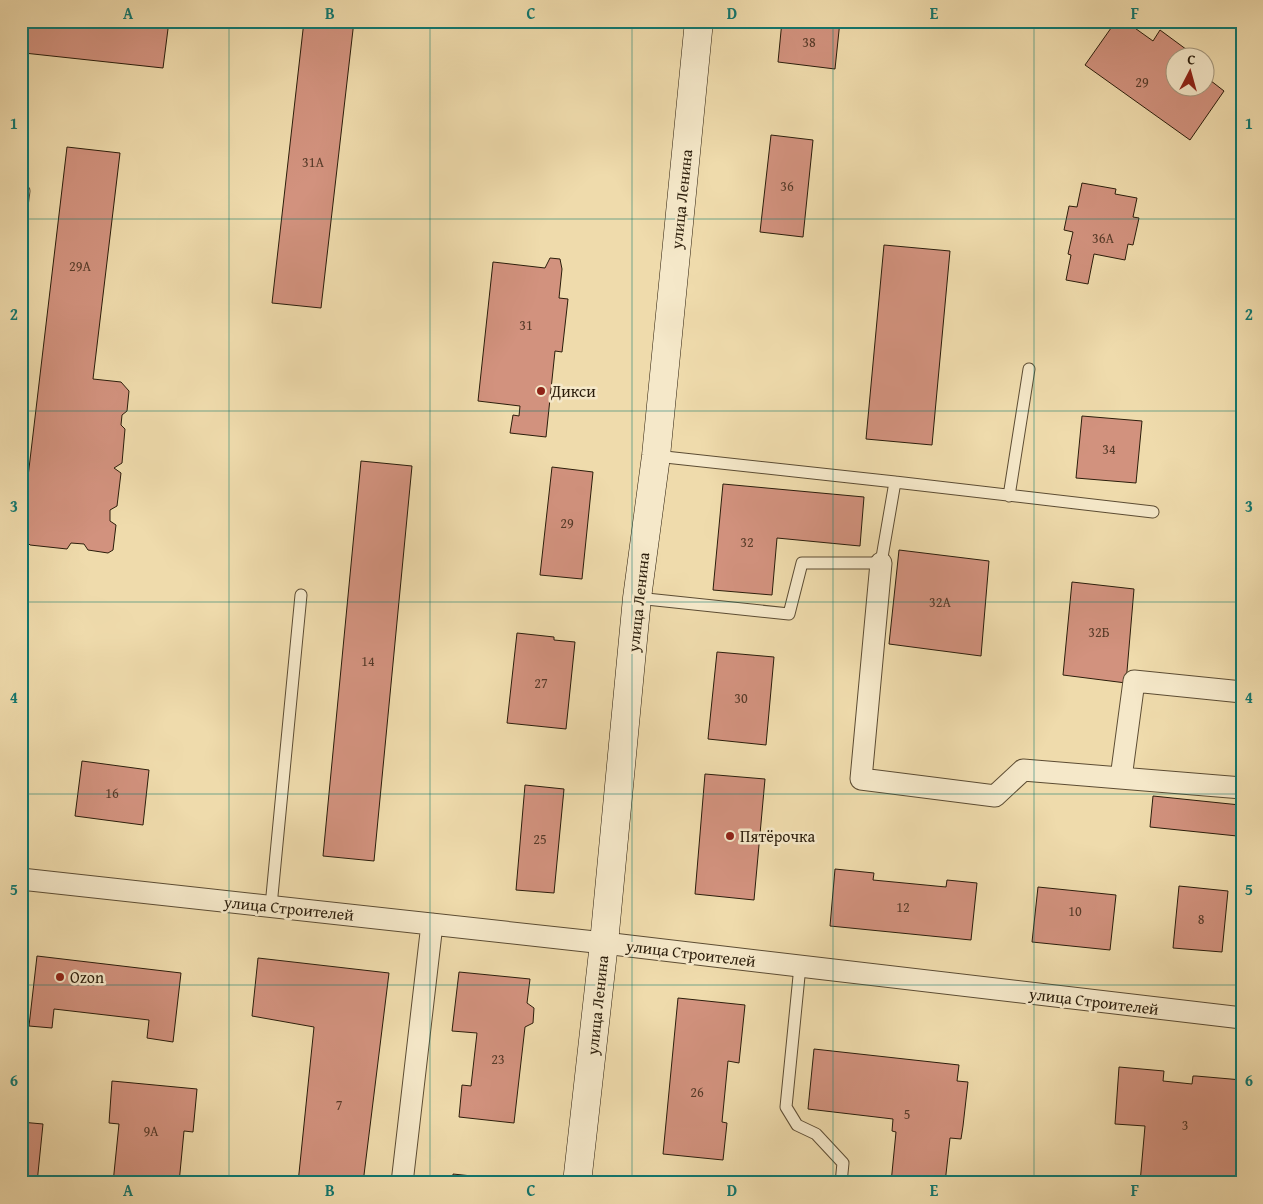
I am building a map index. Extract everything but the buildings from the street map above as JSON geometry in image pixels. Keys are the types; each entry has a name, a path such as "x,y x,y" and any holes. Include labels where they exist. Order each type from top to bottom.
{"main road":[{"name":"улица Ленина","path":"577,1183 604,943 637,598 656,456 699,21"}],"street":[{"path":"881,562 861,778 995,796 1023,770 1242,788"},
{"path":"1121,778 1134,680 1242,692"},
{"name":"улица Строителей","path":"21,879 604,943 1242,1018"},
{"path":"402,1183 432,924"}],"lane":[{"path":"21,214 24,191"},
{"path":"1009,496 1029,369"},
{"path":"656,456 1152,512"},
{"path":"637,598 789,614 802,563 881,562 895,482"},
{"path":"271,906 301,595"},
{"path":"800,966 786,1107 797,1125 816,1134 843,1163 841,1183"}],"place":[{"name":"Дикси","path":"541,391"},
{"name":"Пятёрочка","path":"730,836"},
{"name":"Ozon","path":"60,977"}]}
